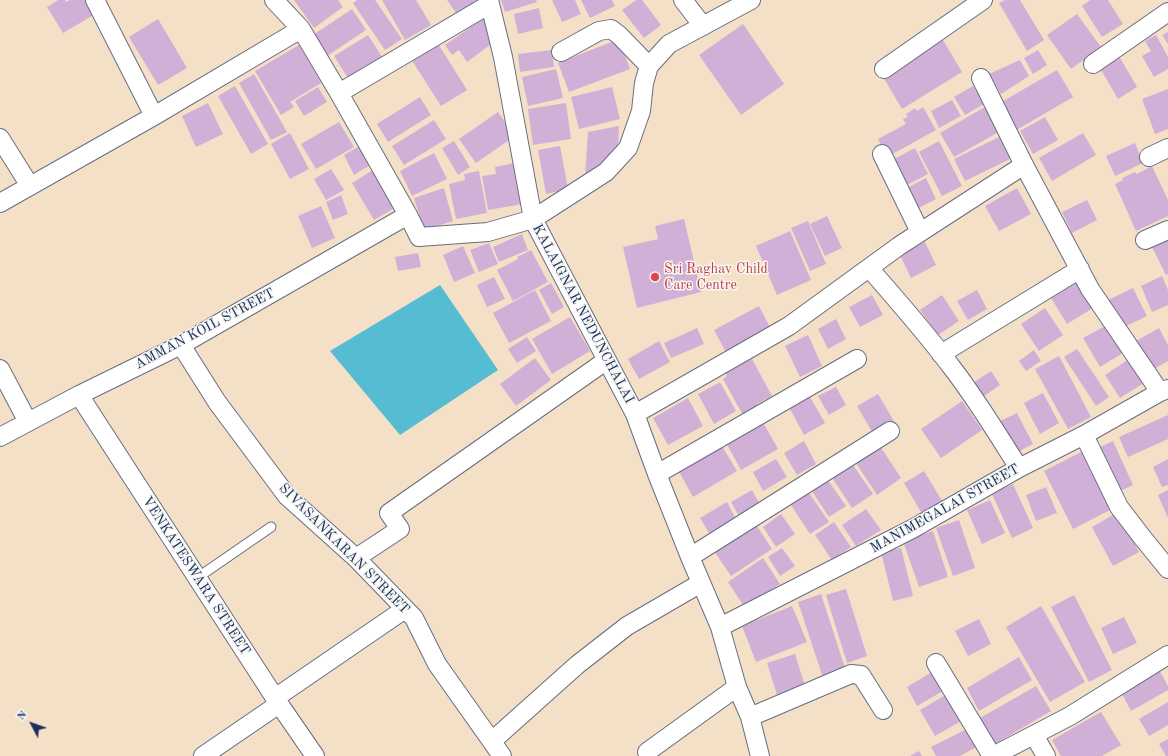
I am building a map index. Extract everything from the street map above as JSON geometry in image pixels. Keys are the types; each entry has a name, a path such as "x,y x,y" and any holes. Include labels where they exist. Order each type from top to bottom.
{"street":[{"path":"95,0 154,116"},
{"name":"KALAIGNAR NEDUNCHALAI","path":"274,0 301,29 339,93 408,216 418,237 488,232 533,220 635,414 656,474 720,627 737,687 750,717 760,756"},
{"path":"683,0 703,26"},
{"path":"339,93 489,2 503,57 533,220 606,172 628,148 641,111 644,82 649,66 668,44 751,0"},
{"path":"884,69 983,0"},
{"path":"1093,64 1168,12"},
{"path":"0,203 154,116 301,29"},
{"path":"561,52 598,31 611,29 619,35 649,66"},
{"path":"981,78 1024,165 1090,289 1164,390"},
{"path":"0,138 30,186"},
{"path":"1149,157 1168,148"},
{"path":"882,154 920,232"},
{"path":"635,414 789,326 899,246 1024,165"},
{"name":"AMMAN KOIL STREET","path":"0,437 79,395 181,345 408,216"},
{"path":"1145,240 1168,230"},
{"path":"869,268 904,307 958,376 1019,468"},
{"path":"941,354 1080,269"},
{"name":"SIVASANKARAN STREET","path":"181,345 217,402 287,496 356,558 414,618 437,664 502,756"},
{"path":"656,474 857,359"},
{"path":"356,558 400,529 389,513 607,360"},
{"path":"0,369 28,422"},
{"name":"MANIMEGALAI STREET","path":"720,627 914,528 1019,468 1084,435 1164,390"},
{"name":"VENKATESWARA STREET","path":"79,395 277,701 315,756"},
{"path":"690,557 890,430"},
{"path":"1084,435 1119,506 1168,569"},
{"path":"492,741 577,665 627,626 701,583"},
{"path":"202,756 405,609"},
{"path":"936,663 993,756 1070,716 1166,659"},
{"path":"750,717 852,674 861,676 883,710"},
{"path":"647,752 737,687"},
{"path":"1034,735 1046,756"}],"lane":[{"path":"197,578 271,527"}],"water":[{"path":"440,285 498,370 400,435 330,351"}],"building":[{"path":"58,0 65,0 66,2 70,0 90,0 97,13 63,33 47,7"},
{"path":"294,0 338,0 343,7 314,28"},
{"path":"357,0 375,0 402,39 385,50 353,3"},
{"path":"382,0 416,0 431,25 405,40"},
{"path":"447,0 477,0 456,13"},
{"path":"501,0 536,0 537,2 505,12"},
{"path":"552,0 575,0 581,14 562,22"},
{"path":"581,0 612,0 615,6 590,18"},
{"path":"636,0 642,0 661,25 644,38 622,10"},
{"path":"1005,0 1020,0 1044,40 1027,51 999,3"},
{"path":"1090,0 1108,0 1123,24 1102,37 1082,6"},
{"path":"539,8 543,28 518,34 514,14"},
{"path":"352,9 366,30 327,56 313,35"},
{"path":"1077,14 1101,47 1071,69 1047,35"},
{"path":"488,15 494,42 467,62 459,50 452,55 445,45"},
{"path":"158,19 187,68 158,85 129,37"},
{"path":"743,24 784,84 741,115 699,55"},
{"path":"1168,32 1168,44 1162,35"},
{"path":"368,35 382,57 348,78 334,56"},
{"path":"1156,35 1168,57 1168,69 1154,77 1142,56 1151,51 1145,41"},
{"path":"619,39 630,69 569,92 558,63"},
{"path":"943,40 962,72 902,109 883,77"},
{"path":"437,42 467,90 441,106 411,59"},
{"path":"299,45 321,83 290,102 294,107 281,115 255,71"},
{"path":"552,50 554,67 520,72 518,54"},
{"path":"1038,50 1047,65 1033,74 1024,58"},
{"path":"1119,56 1137,87 1118,99 1100,68"},
{"path":"1020,60 1029,76 1001,94 989,74"},
{"path":"556,69 563,98 528,106 522,77"},
{"path":"1057,70 1073,97 1013,132 998,104"},
{"path":"254,74 287,132 271,140 239,83"},
{"path":"235,86 268,144 251,154 218,96"},
{"path":"973,86 984,104 965,115 954,97"},
{"path":"318,87 327,102 304,116 295,101"},
{"path":"612,87 620,119 579,129 571,97"},
{"path":"1168,89 1168,129 1155,134 1142,99"},
{"path":"420,97 431,115 388,142 377,124"},
{"path":"952,100 961,116 939,128 931,111"},
{"path":"208,103 223,134 196,147 182,116"},
{"path":"566,103 571,139 533,145 528,109"},
{"path":"923,107 936,130 887,157 878,139 906,124 903,119 908,117 906,114 915,108 917,111"},
{"path":"985,107 999,132 954,157 940,133"},
{"path":"498,112 515,136 476,163 459,139"},
{"path":"1045,117 1058,140 1033,154 1020,131"},
{"path":"434,120 446,139 404,165 392,146"},
{"path":"339,122 354,147 316,169 301,144"},
{"path":"619,126 618,151 585,175 588,132"},
{"path":"290,133 309,169 290,179 271,144"},
{"path":"1083,133 1096,155 1052,181 1039,158"},
{"path":"999,137 1010,159 965,181 954,159"},
{"path":"454,141 470,167 458,175 442,148"},
{"path":"939,141 962,186 942,196 919,152"},
{"path":"1135,143 1143,163 1115,176 1106,156"},
{"path":"361,145 372,164 354,175 344,155"},
{"path":"560,146 568,189 546,194 538,150"},
{"path":"915,148 928,174 905,186 892,160"},
{"path":"434,153 447,179 412,196 400,171"},
{"path":"515,163 523,204 488,210 482,176 496,174 495,167"},
{"path":"1152,166 1168,200 1168,216 1136,231 1115,184 1123,180 1122,178 1135,172 1137,174"},
{"path":"376,168 398,206 374,220 352,183"},
{"path":"331,169 344,190 326,200 314,179"},
{"path":"479,171 487,213 456,219 449,184 465,180 464,174"},
{"path":"926,178 936,199 915,210 905,189"},
{"path":"444,188 453,221 424,230 414,198"},
{"path":"1017,188 1031,214 999,231 985,206"},
{"path":"341,195 348,214 333,220 326,202"},
{"path":"1087,200 1097,220 1072,233 1062,212"},
{"path":"321,206 335,238 312,248 298,216"},
{"path":"827,216 842,248 825,256 810,224"},
{"path":"684,219 701,292 637,308 623,247 658,239 655,226"},
{"path":"808,221 826,264 810,271 791,228"},
{"path":"790,231 811,280 777,295 756,246"},
{"path":"522,234 528,250 499,262 493,247"},
{"path":"1168,240 1168,274 1166,275 1152,247"},
{"path":"925,242 936,265 911,278 900,255"},
{"path":"489,243 498,264 479,272 470,250"},
{"path":"463,246 475,273 454,282 443,255"},
{"path":"531,250 548,282 513,301 497,270"},
{"path":"418,253 421,267 398,271 395,257"},
{"path":"1162,276 1168,290 1168,305 1152,312 1141,286"},
{"path":"494,277 505,299 487,307 477,285"},
{"path":"1078,282 1093,308 1067,324 1051,298"},
{"path":"551,283 564,307 552,314 539,290"},
{"path":"1133,288 1147,316 1122,328 1108,300"},
{"path":"535,290 551,321 509,343 493,313"},
{"path":"977,290 987,309 968,320 957,301"},
{"path":"872,295 883,315 860,327 849,307"},
{"path":"942,295 959,321 938,335 920,310"},
{"path":"759,306 772,331 727,354 714,330"},
{"path":"1045,308 1063,335 1039,351 1021,324"},
{"path":"570,317 590,351 552,374 532,339"},
{"path":"836,319 846,339 828,349 818,329"},
{"path":"1107,325 1123,353 1100,367 1083,338"},
{"path":"697,328 704,344 671,358 664,343"},
{"path":"1159,328 1168,345 1168,361 1152,370 1136,341"},
{"path":"808,335 822,366 800,377 785,346"},
{"path":"527,337 536,351 517,363 508,349"},
{"path":"659,341 670,362 639,379 628,359"},
{"path":"1077,349 1109,397 1096,406 1064,357"},
{"path":"1034,350 1041,361 1026,371 1019,361"},
{"path":"1059,356 1091,417 1068,429 1035,369"},
{"path":"535,358 551,380 516,406 500,384"},
{"path":"752,359 772,396 757,404 759,409 744,417 723,379 727,376 725,373"},
{"path":"1129,359 1144,383 1120,398 1105,375"},
{"path":"991,371 1000,385 977,401 967,387"},
{"path":"720,382 736,411 714,424 698,394"},
{"path":"836,387 846,405 829,415 818,396"},
{"path":"1043,393 1059,423 1040,434 1024,403"},
{"path":"878,394 895,423 874,435 857,406"},
{"path":"810,397 825,423 804,435 790,409"},
{"path":"688,398 703,426 668,445 653,418"},
{"path":"962,401 982,430 941,458 921,429"},
{"path":"1017,413 1033,444 1014,454 998,422"},
{"path":"1168,415 1168,439 1128,457 1119,437"},
{"path":"761,419 778,449 741,470 725,441"},
{"path":"804,441 816,464 797,475 784,453"},
{"path":"1113,441 1133,485 1118,492 1098,448"},
{"path":"720,443 737,471 693,497 677,468"},
{"path":"878,443 901,478 877,495 854,460"},
{"path":"1083,451 1112,509 1073,529 1044,471"},
{"path":"776,459 787,477 763,491 753,472"},
{"path":"1168,459 1168,485 1162,487 1153,467"},
{"path":"851,462 873,494 852,508 831,476"},
{"path":"924,471 944,504 924,517 904,483"},
{"path":"825,476 846,506 829,517 809,487"},
{"path":"1013,484 1033,528 1012,538 992,494"},
{"path":"805,487 829,522 810,534 787,499"},
{"path":"1046,487 1057,513 1036,521 1026,495"},
{"path":"752,490 761,506 740,518 731,502"},
{"path":"1168,490 1168,518 1158,495"},
{"path":"990,500 1005,533 982,544 967,510"},
{"path":"727,502 738,523 712,538 700,518"},
{"path":"866,509 881,530 856,546 842,525"},
{"path":"1118,512 1139,552 1113,566 1092,527"},
{"path":"781,514 795,534 776,547 763,527"},
{"path":"959,520 975,568 953,576 936,528"},
{"path":"834,522 851,547 832,560 815,535"},
{"path":"755,523 772,549 731,576 714,551"},
{"path":"933,531 948,577 919,587 903,541"},
{"path":"782,548 795,566 780,576 768,557"},
{"path":"901,548 913,596 893,601 881,552"},
{"path":"763,558 780,584 745,608 728,582"},
{"path":"846,589 867,656 847,663 826,595"},
{"path":"821,594 846,671 823,678 798,602"},
{"path":"1074,595 1112,670 1089,682 1051,607"},
{"path":"792,606 807,642 756,662 742,626"},
{"path":"1041,606 1085,682 1050,702 1006,627"},
{"path":"1124,617 1137,643 1113,654 1101,628"},
{"path":"979,619 991,644 968,656 955,631"},
{"path":"795,654 805,686 777,695 767,663"},
{"path":"1019,657 1032,680 979,711 967,688"},
{"path":"1158,668 1168,686 1168,690 1131,711 1120,690"},
{"path":"932,672 943,691 917,706 907,687"},
{"path":"1036,686 1051,711 995,744 980,718"},
{"path":"949,693 965,719 935,736 920,710"},
{"path":"1168,702 1168,725 1149,736 1139,719"},
{"path":"1101,712 1121,745 1102,756 1061,756 1052,740"},
{"path":"967,729 978,746 960,756 936,756 931,747"},
{"path":"1168,739 1168,756 1166,756 1159,744"},
{"path":"919,751 922,756 910,756"}],"place":[{"name":"Sri Raghav Child Care Centre","path":"655,277"}]}
